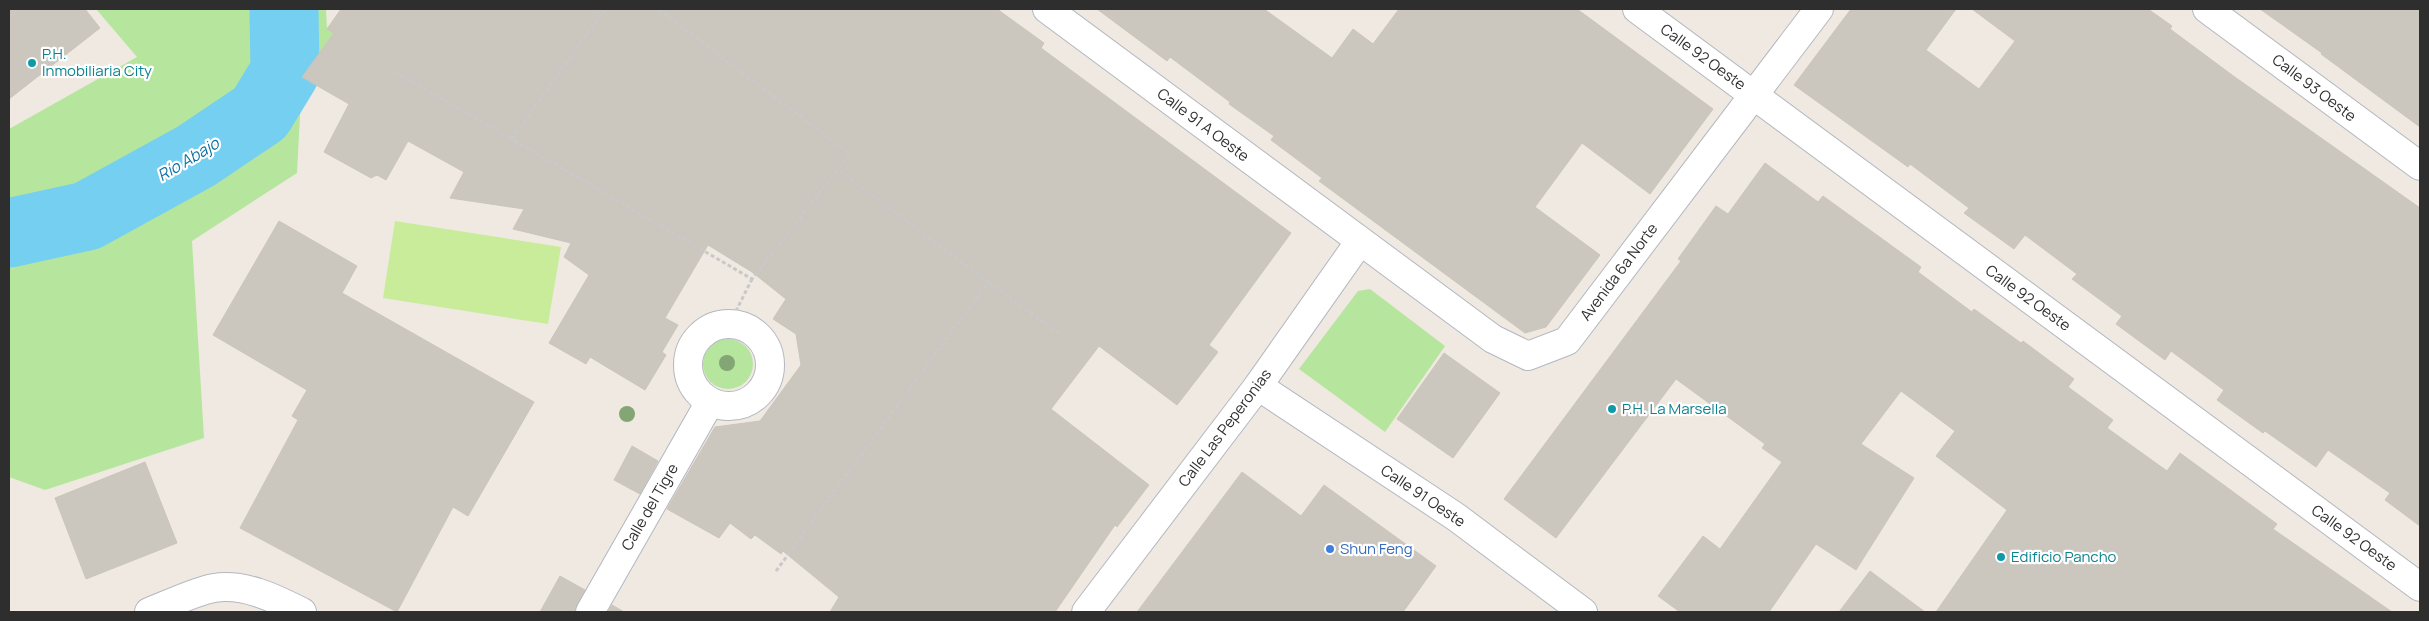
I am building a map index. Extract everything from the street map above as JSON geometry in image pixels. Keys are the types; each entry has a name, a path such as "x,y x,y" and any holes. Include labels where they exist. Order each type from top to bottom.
{"street":[{"name":"Calle 91 A Oeste","path":"1047,9 1360,241"},
{"name":"Calle 92 Oeste","path":"1637,9 2420,587"},
{"name":"Avenida 6a Norte","path":"1360,241 1493,338 1528,356 1567,341 1818,9"},
{"name":"Calle 93 Oeste","path":"2207,9 2420,166"},
{"name":"Calle Las Peperonias","path":"1086,612 1258,386 1360,241"},
{"path":"730,323 750,329 764,342 770,355 770,368 767,381 760,393 749,401 736,406 723,406 710,402 699,394 691,382 688,368 689,355 694,342 704,331 716,325 730,323"},
{"name":"Calle 91 Oeste","path":"1258,386 1456,517 1583,612"},
{"name":"Calle del Tigre","path":"590,612 710,402"},
{"path":"149,612 214,588 244,589 277,600 302,612"}],"path":[{"path":"512,139 605,9"},
{"path":"658,9 850,154 752,279 730,323"},
{"path":"395,72 752,279"},
{"path":"837,169 1059,334"},
{"path":"776,571 988,282"}],"green space":[{"path":"96,9 326,9 327,28 334,33 302,77 297,173 192,241 204,438 45,490 9,477 9,129 137,57"},
{"path":"395,221 561,247 548,324 383,298"},
{"path":"1370,289 1445,346 1385,432 1299,369 1358,291"},
{"path":"723,339 733,339 746,346 753,359 753,369 746,382 733,389 723,389 714,385 707,378 703,369 703,359 707,350 714,343"}],"building":[{"name":"P.H. Inmobiliaria City","path":"9,9 85,9 100,28 9,99"},
{"path":"341,9 997,9 1044,43 1041,48 1291,233 1209,345 1218,352 1177,405 1099,346 1051,409 1149,485 1117,527 1115,525 1055,612 830,612 839,597 783,551 781,554 755,535 751,539 730,523 719,538 667,509 715,427 760,421 801,365 796,334 773,319 786,299 752,272 708,245 665,318 678,325 662,352 666,355 645,390 590,357 586,364 549,343 589,275 564,257 571,243 513,229 524,209 450,198 464,172 408,141 386,180 377,175 371,178 324,152 349,104 302,77 334,33 327,29"},
{"path":"1097,9 1264,9 1332,58 1353,29 1373,44 1399,9 1577,9 1713,109 1650,194 1582,143 1535,207 1600,255 1546,327 1525,333 1319,181 1322,178 1271,140 1274,136 1229,104 1230,102 1170,57 1167,61"},
{"path":"1851,9 1956,9 1926,50 1979,89 2015,41 1972,9 2148,9 2172,26 2170,29 2232,75 2420,208 2420,526 2385,500 2390,493 2328,450 2316,467 2265,431 2263,433 2217,400 2224,390 2171,351 2165,360 2116,324 2122,316 2072,279 2077,274 2025,235 2014,249 1964,213 1969,208 1910,164 1908,167 1794,85"},
{"path":"2260,9 2420,9 2420,127 2322,53"},
{"path":"1765,163 1818,202 1823,196 1921,267 1918,272 1972,312 1974,309 2021,343 2023,341 2074,379 2068,387 2113,420 2107,428 2167,471 2180,453 2277,524 2273,529 2392,612 1936,612 2007,510 1936,456 1955,431 1901,391 1861,444 1914,478 1856,570 1816,544 1769,612 1680,612 1658,596 1703,536 1720,549 1782,462 1762,448 1765,444 1676,379 1556,538 1504,499 1681,261 1678,259 1716,206 1728,214"},
{"path":"279,221 357,266 342,293 534,402 468,516 453,507 397,612 240,528 298,420 292,416 307,390 213,335"},
{"path":"1444,353 1500,393 1453,458 1397,419"},
{"path":"632,446 658,461 640,494 614,480"},
{"path":"145,462 177,543 86,579 55,498"},
{"path":"1242,472 1301,516 1324,485 1436,566 1403,612 1137,612"},
{"path":"1870,571 1925,612 1839,612"},
{"path":"560,576 585,590 574,612 540,612"},
{"path":"612,605 624,612 608,612"}],"waterway":[{"name":"Río Abajo","path":"9,233 87,216 196,156 260,113 285,72 284,9"}],"place":[{"name":"P.H. Inmobiliaria City","path":"32,63"},
{"name":"P.H. La Marsella","path":"1612,409"},
{"name":"Shun Feng","path":"1330,549"},
{"name":"Edificio Pancho","path":"2001,557"}]}
